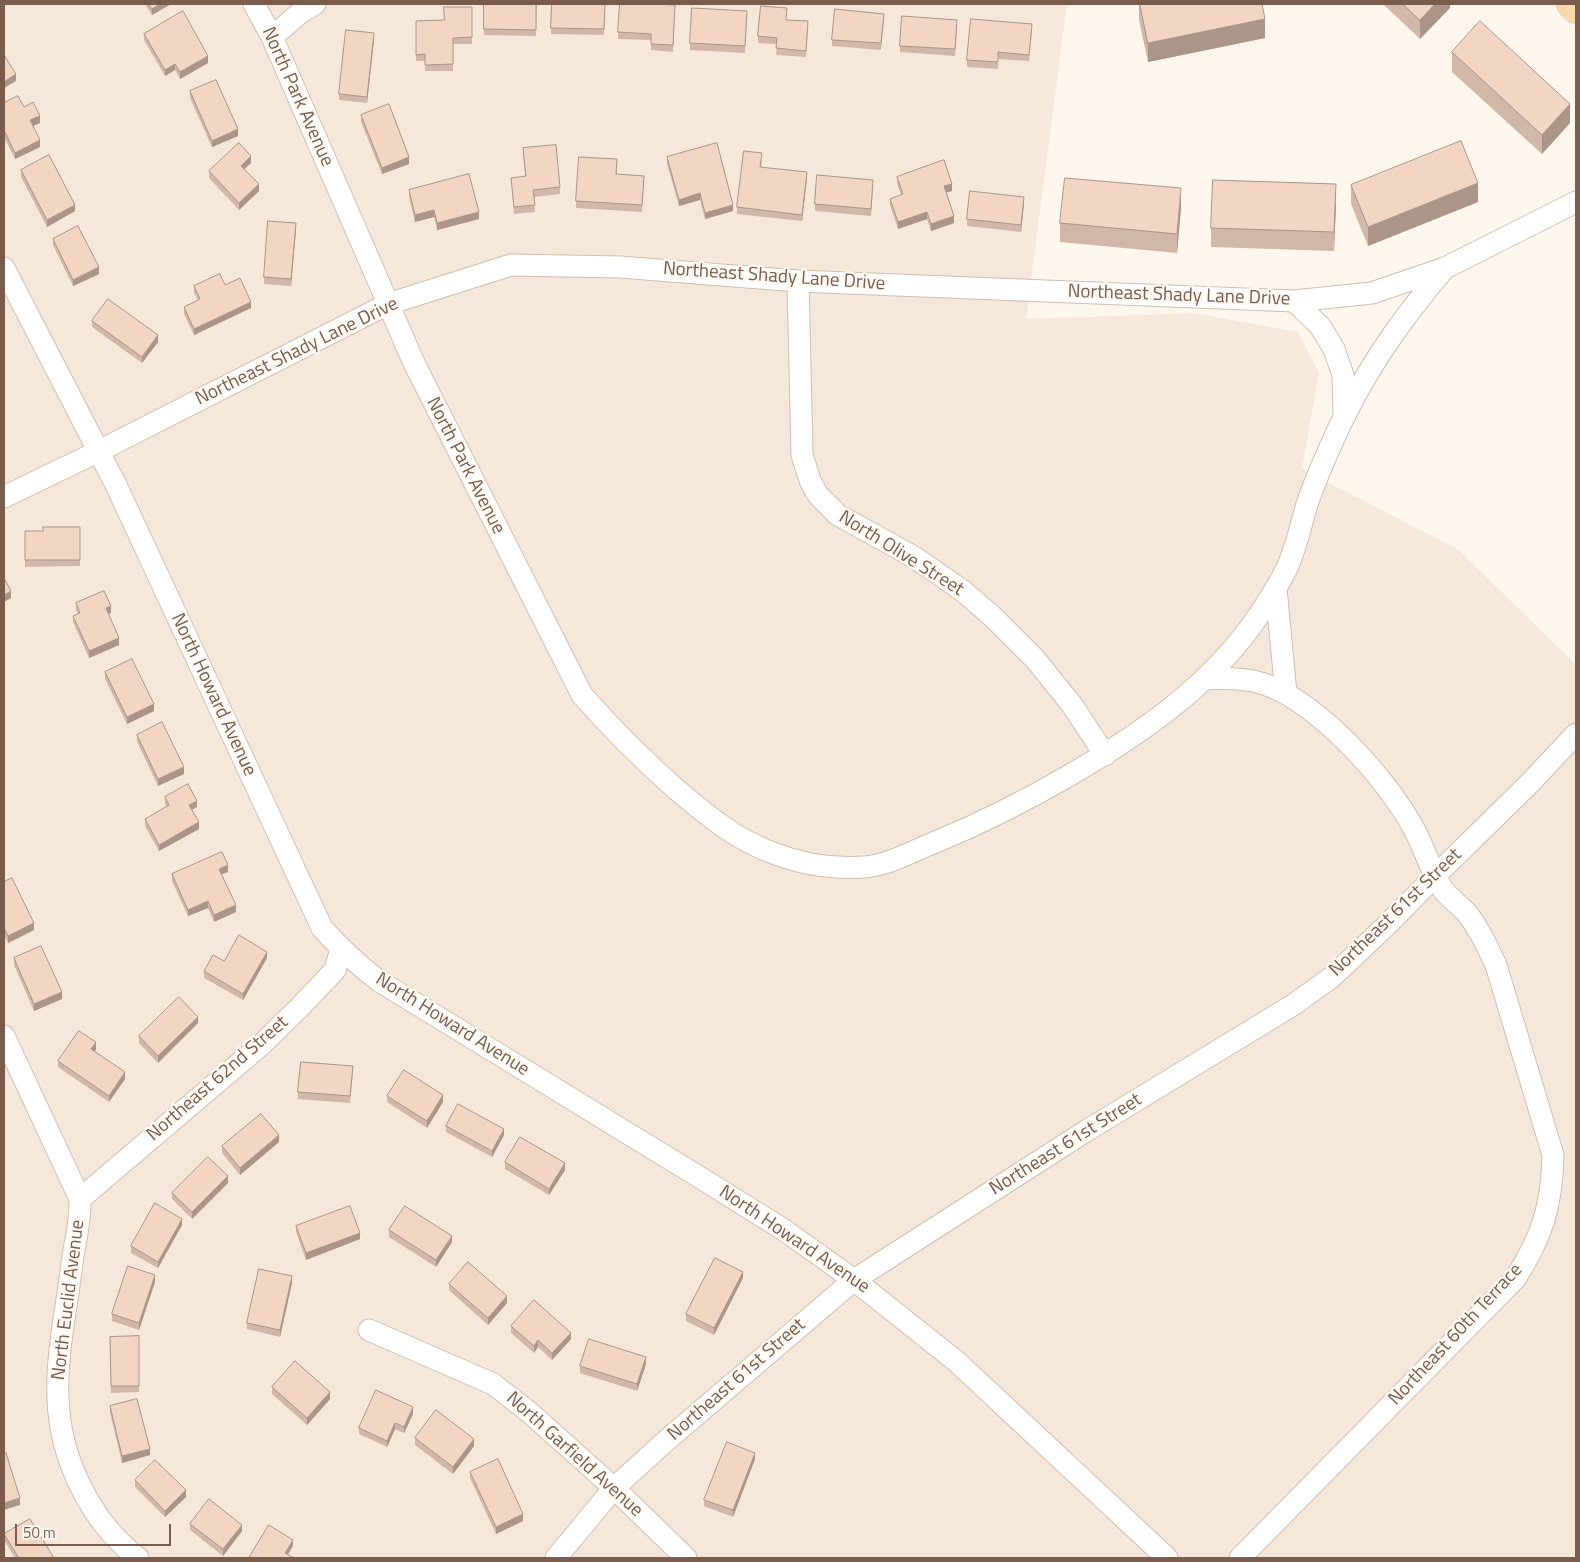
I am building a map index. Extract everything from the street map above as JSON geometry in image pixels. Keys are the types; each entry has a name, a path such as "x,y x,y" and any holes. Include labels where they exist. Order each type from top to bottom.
{"main road":[{"path":"1570,4 1576,10"}],"street":[{"name":"North Park Avenue","path":"254,4 272,37 414,363 582,695 610,727 650,766 713,821 741,839 774,853 801,861 834,866 866,866 892,860 962,831 1027,800 1105,755 1150,725 1207,678 1232,651 1276,588 1288,565 1309,499 1344,417 1382,349 1398,325 1446,268"},
{"path":"272,37 300,13 315,4"},
{"name":"Northeast Shady Lane Drive","path":"4,497 97,452 388,304 511,265 620,266 798,281 1294,301 1372,293 1446,268 1576,202"},
{"name":"North Howard Avenue","path":"4,268 97,452 116,485 322,928 341,949 379,981 784,1230 854,1280 956,1361 1167,1558"},
{"name":"North Olive Street","path":"798,281 802,455 810,483 818,495 838,515 914,557 963,591 993,617 1035,659 1072,705 1105,755"},
{"path":"1294,301 1320,326 1334,349 1344,375 1344,417"},
{"path":"1276,588 1286,694"},
{"path":"1207,678 1252,681 1286,694 1316,713 1352,747 1385,786 1414,828 1436,875"},
{"name":"Northeast 61st Street","path":"556,1558 614,1488 667,1440 854,1280 1086,1131 1293,1005 1332,977 1529,784 1576,734"},
{"name":"Northeast 60th Terrace","path":"1240,1558 1515,1279 1529,1257 1541,1232 1548,1208 1552,1182 1553,1155 1496,965 1483,937 1466,912 1444,890 1436,875"},
{"name":"Northeast 62nd Street","path":"80,1198 261,1045 335,970 341,949"},
{"path":"4,1036 80,1198"},
{"name":"North Euclid Avenue","path":"80,1198 81,1219 74,1246 58,1370 58,1400 64,1441 76,1476 90,1503 108,1529 138,1558"},
{"name":"North Garfield Avenue","path":"369,1330 493,1384 530,1412 614,1488 686,1558"}],"shaded area":[{"path":"4,4 1067,4 1026,319 1194,313 1298,332 1319,373 1302,469 1459,550 1576,665 1576,1558 4,1558"}],"building":[{"path":"149,4 160,4 152,9"},
{"path":"484,4 536,4 536,30 484,29"},
{"path":"552,4 605,4 604,29 551,28"},
{"path":"620,4 675,5 673,45 651,44 651,34 618,32"},
{"path":"1140,4 1262,4 1265,19 1148,43"},
{"path":"1403,4 1435,4 1420,20"},
{"path":"761,6 787,8 786,20 808,21 806,51 776,48 777,38 758,36"},
{"path":"444,7 472,7 472,37 453,38 453,64 425,65 425,54 416,55 416,21 444,20"},
{"path":"692,8 747,11 745,46 690,43"},
{"path":"835,9 884,14 881,43 832,40"},
{"path":"183,11 208,56 180,72 175,64 165,70 144,34"},
{"path":"902,16 957,20 955,49 900,46"},
{"path":"971,19 1032,24 1029,55 998,52 998,62 967,60"},
{"path":"1480,21 1570,104 1542,135 1452,52"},
{"path":"346,30 374,33 367,97 339,94"},
{"path":"4,55 16,74 4,82"},
{"path":"216,80 238,129 212,141 190,91"},
{"path":"18,96 24,107 33,102 40,116 30,120 40,140 15,153 4,130 4,103"},
{"path":"389,104 409,157 382,168 361,115"},
{"path":"1461,141 1478,183 1368,227 1351,185"},
{"path":"239,143 251,156 241,166 259,184 239,203 209,171"},
{"path":"717,143 733,205 705,213 700,193 679,200 667,157"},
{"path":"556,145 560,187 533,190 535,205 514,207 511,178 526,176 523,148"},
{"path":"744,151 762,153 760,167 807,172 802,215 737,207"},
{"path":"49,155 75,205 47,220 21,170"},
{"path":"579,157 617,159 616,174 644,176 642,205 576,201"},
{"path":"944,160 952,184 944,186 954,216 931,224 927,212 898,222 890,199 903,194 897,177"},
{"path":"469,174 479,212 437,223 434,210 415,215 409,190"},
{"path":"817,175 873,180 871,209 815,204"},
{"path":"1065,178 1181,188 1177,234 1060,223"},
{"path":"1213,180 1336,184 1334,232 1211,228"},
{"path":"970,191 1024,197 1021,225 967,219"},
{"path":"268,221 296,223 291,279 264,277"},
{"path":"78,226 99,267 73,280 53,239"},
{"path":"220,274 225,285 240,278 251,302 194,329 184,307 200,299 194,286"},
{"path":"108,299 158,335 142,357 92,321"},
{"path":"43,527 80,527 80,560 25,560 25,531 43,531"},
{"path":"4,578 11,591 4,595"},
{"path":"104,591 111,606 106,608 119,638 89,651 73,616 80,613 76,603"},
{"path":"132,659 154,704 127,717 105,672"},
{"path":"162,722 184,767 158,779 137,735"},
{"path":"188,784 197,801 189,805 199,822 159,845 145,819 169,805 165,797"},
{"path":"222,852 228,865 219,869 236,905 214,915 208,901 188,910 172,874"},
{"path":"12,878 34,923 8,936 4,928 4,882"},
{"path":"239,935 267,952 243,994 204,971 213,955 224,961"},
{"path":"41,946 62,992 34,1004 14,958"},
{"path":"179,997 198,1017 158,1056 139,1036"},
{"path":"79,1031 96,1042 91,1049 125,1072 109,1096 58,1061"},
{"path":"301,1062 353,1066 350,1096 298,1092"},
{"path":"404,1070 443,1095 427,1121 387,1096"},
{"path":"458,1104 504,1129 492,1151 446,1126"},
{"path":"261,1114 279,1135 240,1168 222,1146"},
{"path":"520,1137 565,1163 549,1189 505,1162"},
{"path":"208,1157 228,1176 192,1212 172,1193"},
{"path":"155,1203 182,1219 158,1262 131,1246"},
{"path":"350,1206 360,1233 306,1253 296,1226"},
{"path":"405,1206 452,1236 436,1260 389,1230"},
{"path":"715,1258 743,1272 714,1328 686,1314"},
{"path":"468,1262 507,1296 488,1318 449,1284"},
{"path":"128,1266 155,1275 139,1323 112,1314"},
{"path":"259,1269 292,1276 280,1330 247,1323"},
{"path":"534,1300 571,1333 552,1353 538,1340 534,1346 511,1326"},
{"path":"139,1336 139,1386 111,1386 110,1337"},
{"path":"589,1339 646,1357 637,1384 580,1366"},
{"path":"295,1361 330,1392 307,1418 272,1387"},
{"path":"376,1390 413,1407 404,1427 395,1423 387,1441 359,1428"},
{"path":"137,1399 150,1449 122,1456 110,1406"},
{"path":"436,1410 474,1439 453,1467 415,1438"},
{"path":"727,1442 755,1453 733,1510 704,1500"},
{"path":"6,1453 20,1498 4,1503 4,1454"},
{"path":"498,1459 523,1514 496,1527 470,1472"},
{"path":"155,1460 186,1490 165,1511 135,1480"},
{"path":"209,1499 242,1525 223,1549 190,1524"},
{"path":"30,1519 54,1558 19,1558 4,1534"},
{"path":"269,1525 293,1540 285,1553 294,1558 249,1558"}]}
